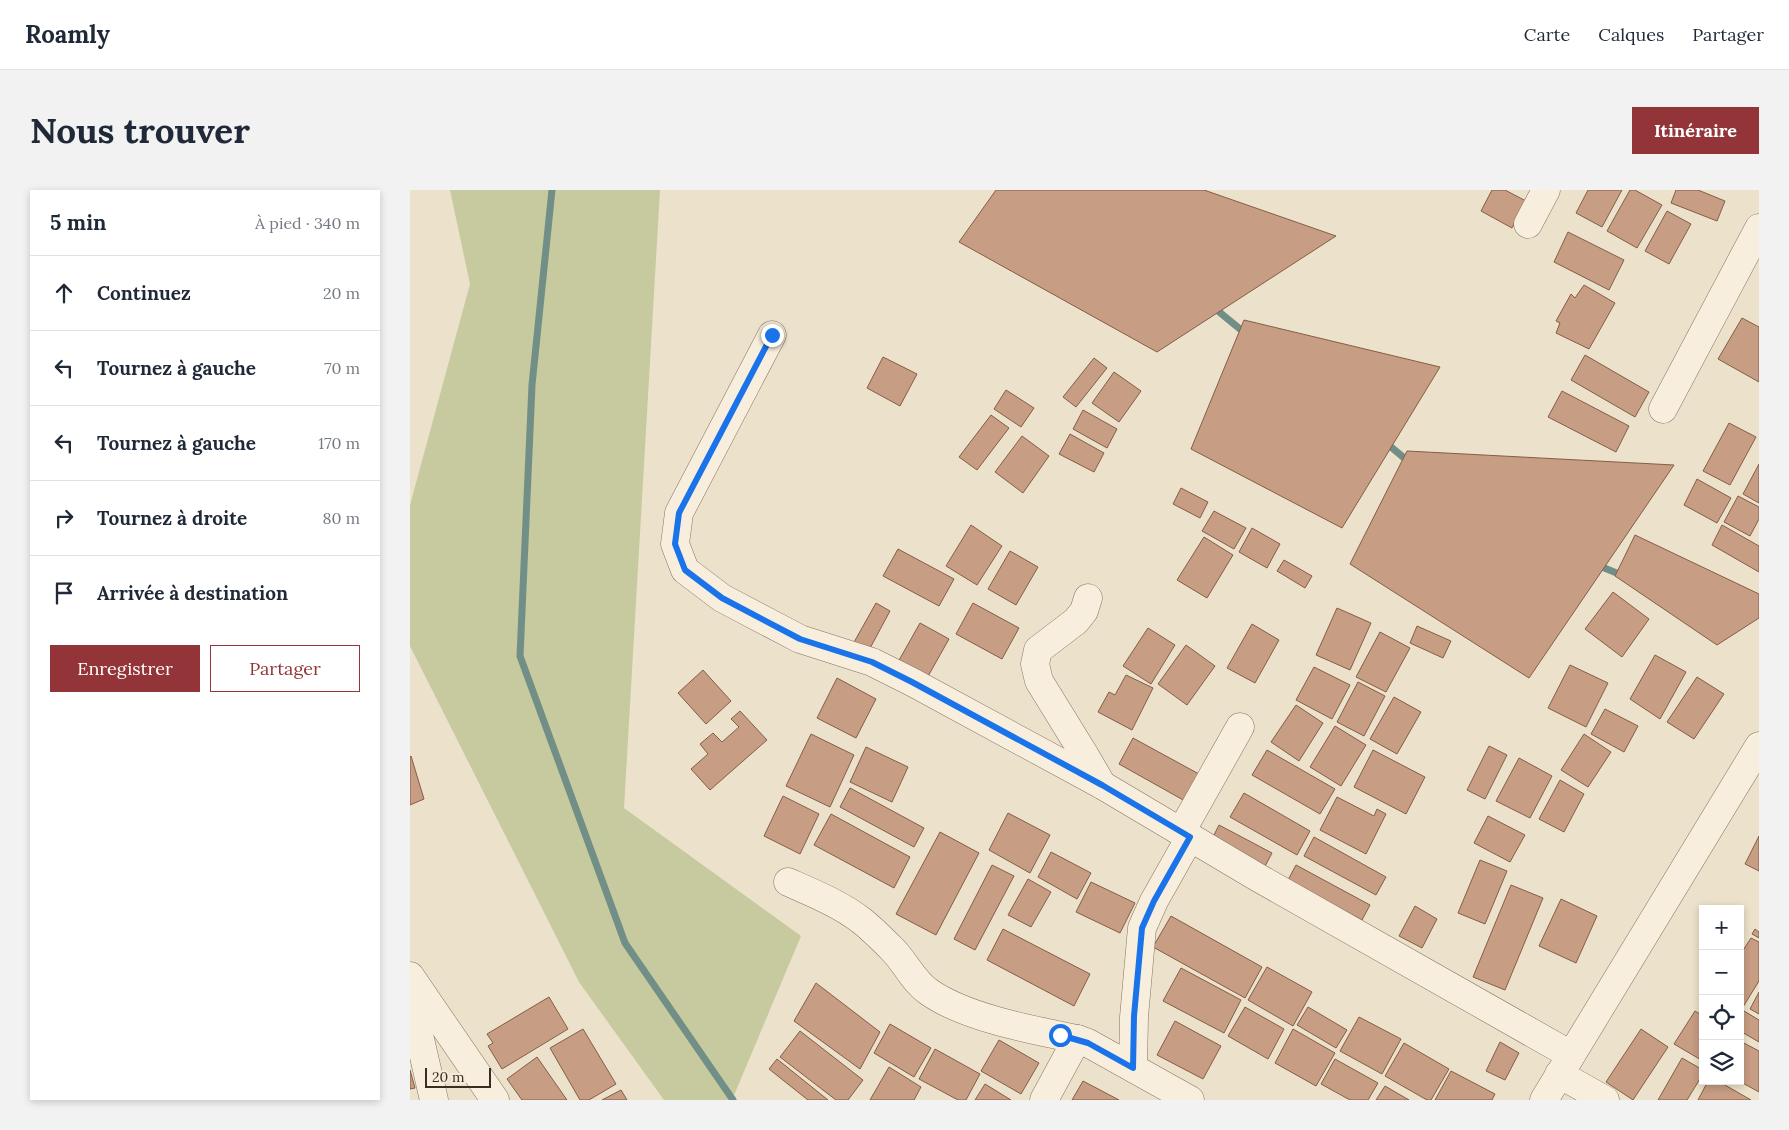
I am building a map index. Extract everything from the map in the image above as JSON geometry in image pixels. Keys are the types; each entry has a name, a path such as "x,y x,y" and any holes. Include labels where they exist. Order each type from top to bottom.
{"street":[{"path":"1528,224 1546,190"},
{"path":"1662,409 1759,228"},
{"path":"772,335 679,513 675,544 685,570 722,598 800,639 872,662 1102,785 1565,1064 1606,1100"},
{"path":"1088,598 1084,611 1076,621 1038,650 1034,664 1039,681 1102,785"},
{"path":"1133,1068 1134,1016 1142,928 1240,728"},
{"path":"1544,1100 1759,746"},
{"path":"788,882 830,901 862,921 894,951 917,982 930,993 959,1008 992,1019 1088,1043 1190,1100"},
{"path":"410,976 495,1100"},
{"path":"410,996 434,1100"},
{"path":"1044,1100 1077,1039"}],"green space":[{"path":"450,190 660,190 624,808 801,936 732,1100 664,1100 579,982 410,646 410,505 470,284"}],"building":[{"path":"996,190 1204,190 1336,236 1157,352 959,242"},
{"path":"1492,190 1505,190 1526,201 1512,228 1481,211"},
{"path":"1588,190 1622,190 1602,227 1576,213"},
{"path":"1630,190 1635,190 1662,205 1637,248 1607,231"},
{"path":"1676,190 1698,190 1725,201 1717,221 1671,203"},
{"path":"1667,211 1691,224 1669,264 1645,251"},
{"path":"1568,232 1624,260 1609,290 1554,262"},
{"path":"1584,285 1615,303 1589,349 1556,333 1560,323 1556,321 1571,294 1575,298"},
{"path":"1742,318 1759,327 1759,382 1718,359"},
{"path":"1244,320 1440,367 1342,528 1191,449"},
{"path":"1585,355 1649,392 1635,417 1571,380"},
{"path":"883,357 917,374 900,406 867,388"},
{"path":"1094,358 1107,368 1076,407 1063,397"},
{"path":"1114,372 1141,391 1119,422 1092,403"},
{"path":"1006,390 1034,408 1021,427 994,409"},
{"path":"1562,391 1629,426 1616,452 1548,417"},
{"path":"1083,410 1117,429 1107,448 1073,429"},
{"path":"991,415 1009,428 977,470 959,457"},
{"path":"1729,423 1756,437 1730,485 1703,471"},
{"path":"1070,434 1104,453 1094,472 1059,454"},
{"path":"1022,436 1049,456 1023,493 995,472"},
{"path":"1407,451 1674,465 1529,678 1350,564"},
{"path":"1759,464 1759,503 1743,494"},
{"path":"1697,479 1731,498 1717,523 1684,505"},
{"path":"1181,488 1208,502 1200,518 1173,504"},
{"path":"1738,496 1759,507 1759,519 1750,536 1724,522"},
{"path":"1214,511 1246,528 1234,549 1202,531"},
{"path":"971,525 1002,546 977,585 946,566"},
{"path":"1722,525 1759,546 1759,572 1712,545"},
{"path":"1252,528 1280,544 1267,568 1239,552"},
{"path":"1635,535 1759,594 1759,618 1717,645 1615,576"},
{"path":"1204,537 1233,555 1207,598 1177,580"},
{"path":"898,549 954,579 939,606 883,576"},
{"path":"1010,551 1038,567 1016,605 988,589"},
{"path":"1284,560 1312,576 1305,588 1277,571"},
{"path":"1613,592 1649,619 1622,657 1585,629"},
{"path":"876,603 890,611 868,652 853,644"},
{"path":"973,603 1019,628 1002,659 956,634"},
{"path":"1337,608 1371,623 1350,670 1316,655"},
{"path":"920,623 949,639 927,678 898,662"},
{"path":"1252,624 1279,640 1255,683 1227,668"},
{"path":"1417,626 1451,641 1443,658 1410,643"},
{"path":"1148,628 1175,645 1151,684 1123,666"},
{"path":"1380,632 1410,648 1386,692 1356,677"},
{"path":"1186,645 1215,666 1187,705 1158,684"},
{"path":"1655,655 1686,672 1660,719 1630,699"},
{"path":"1570,665 1608,683 1586,727 1548,708"},
{"path":"1314,667 1350,685 1332,719 1296,700"},
{"path":"703,670 731,701 706,724 678,693"},
{"path":"1126,675 1153,688 1132,730 1098,712 1109,692 1115,695"},
{"path":"1697,677 1724,694 1694,739 1667,722"},
{"path":"837,678 876,699 856,738 817,718"},
{"path":"1358,682 1385,696 1364,736 1337,722"},
{"path":"1394,697 1421,712 1397,754 1370,739"},
{"path":"1296,705 1323,723 1299,761 1271,742"},
{"path":"1605,709 1638,726 1624,752 1591,734"},
{"path":"740,711 767,740 710,790 691,769 708,754 700,744 713,733 722,742 739,727 731,719"},
{"path":"1335,726 1366,745 1341,786 1310,767"},
{"path":"811,734 854,755 830,807 786,786"},
{"path":"1584,734 1611,752 1588,787 1561,770"},
{"path":"1133,738 1199,774 1185,801 1119,764"},
{"path":"1489,746 1507,755 1485,799 1467,790"},
{"path":"866,747 908,767 892,802 850,782"},
{"path":"1267,750 1335,789 1320,814 1252,775"},
{"path":"1373,750 1425,777 1406,814 1354,787"},
{"path":"410,757 424,799 410,805"},
{"path":"1519,758 1552,776 1530,818 1496,801"},
{"path":"1560,780 1584,794 1564,832 1539,819"},
{"path":"850,788 924,828 914,847 840,807"},
{"path":"1244,793 1310,831 1297,855 1230,817"},
{"path":"783,796 819,814 800,854 764,836"},
{"path":"1337,797 1374,816 1377,809 1386,814 1366,854 1320,830"},
{"path":"1008,813 1050,835 1030,873 989,850"},
{"path":"831,814 910,857 894,888 814,845"},
{"path":"1488,816 1525,835 1510,862 1474,843"},
{"path":"1219,825 1272,853 1263,870 1210,843"},
{"path":"940,832 979,853 936,935 896,914"},
{"path":"1759,836 1759,871 1745,864"},
{"path":"1314,837 1386,877 1376,895 1304,856"},
{"path":"1051,852 1091,873 1077,899 1038,877"},
{"path":"1480,860 1507,871 1485,924 1458,913"},
{"path":"992,865 1014,876 975,950 954,939"},
{"path":"1296,865 1370,905 1362,920 1288,880"},
{"path":"1028,879 1051,892 1031,927 1008,915"},
{"path":"1091,882 1135,903 1120,933 1076,912"},
{"path":"1511,885 1543,898 1505,990 1473,977"},
{"path":"1561,899 1597,916 1576,963 1539,946"},
{"path":"1415,906 1437,919 1422,948 1399,936"},
{"path":"1171,916 1262,967 1245,998 1153,947"},
{"path":"1003,929 1090,974 1074,1006 987,960"},
{"path":"1755,929 1759,932 1759,938 1752,934"},
{"path":"1751,938 1759,942 1759,981 1744,1005 1744,950"},
{"path":"1267,967 1312,992 1293,1026 1248,1000"},
{"path":"1181,968 1241,1000 1224,1033 1163,1001"},
{"path":"816,983 880,1032 860,1069 794,1021"},
{"path":"1759,992 1759,1014 1750,1009"},
{"path":"549,997 568,1029 502,1069 488,1046 493,1043 487,1034"},
{"path":"1245,1007 1284,1029 1268,1059 1228,1036"},
{"path":"1308,1007 1347,1030 1336,1048 1297,1025"},
{"path":"1695,1011 1699,1014 1699,1059 1674,1044"},
{"path":"1744,1011 1759,1020 1759,1042 1744,1033"},
{"path":"1359,1017 1401,1039 1382,1074 1340,1051"},
{"path":"1175,1021 1221,1046 1203,1079 1157,1055"},
{"path":"890,1024 931,1048 914,1077 874,1053"},
{"path":"583,1029 616,1084 589,1100 580,1100 550,1048"},
{"path":"1293,1029 1335,1053 1316,1086 1275,1063"},
{"path":"1641,1029 1668,1047 1633,1100 1606,1082"},
{"path":"800,1031 863,1080 848,1100 836,1100 780,1057"},
{"path":"999,1040 1039,1063 1021,1094 981,1071"},
{"path":"1500,1042 1519,1053 1505,1080 1486,1071"},
{"path":"1404,1043 1449,1069 1431,1100 1427,1100 1385,1076"},
{"path":"1744,1043 1759,1051 1759,1092 1744,1084"},
{"path":"935,1049 980,1074 966,1100 958,1100 919,1079"},
{"path":"537,1057 567,1100 522,1100 507,1079"},
{"path":"1682,1058 1699,1068 1699,1080 1687,1100 1658,1100"},
{"path":"777,1059 828,1100 808,1100 769,1069"},
{"path":"1335,1059 1378,1083 1368,1100 1350,1100 1321,1084"},
{"path":"889,1067 921,1087 914,1100 870,1100"},
{"path":"410,1070 415,1088 410,1089"},
{"path":"1451,1071 1495,1094 1492,1100 1435,1100"},
{"path":"1083,1081 1119,1100 1072,1100"},
{"path":"985,1084 1011,1100 975,1100"},
{"path":"1706,1085 1725,1085 1751,1100 1698,1100"},
{"path":"1385,1086 1409,1100 1376,1100"},
{"path":"621,1090 627,1100 602,1100"}],"waterway":[{"path":"552,190 532,385 520,656 625,943 733,1100"},
{"path":"1212,306 1246,334"},
{"path":"1385,442 1409,462"},
{"path":"1597,565 1624,576"}],"route":[{"path":"772,335 679,513 675,544 685,570 722,598 800,639 872,662 912,682 1102,785 1190,837 1154,901 1142,928 1134,1016 1133,1068 1083,1040 1060,1035"}]}
